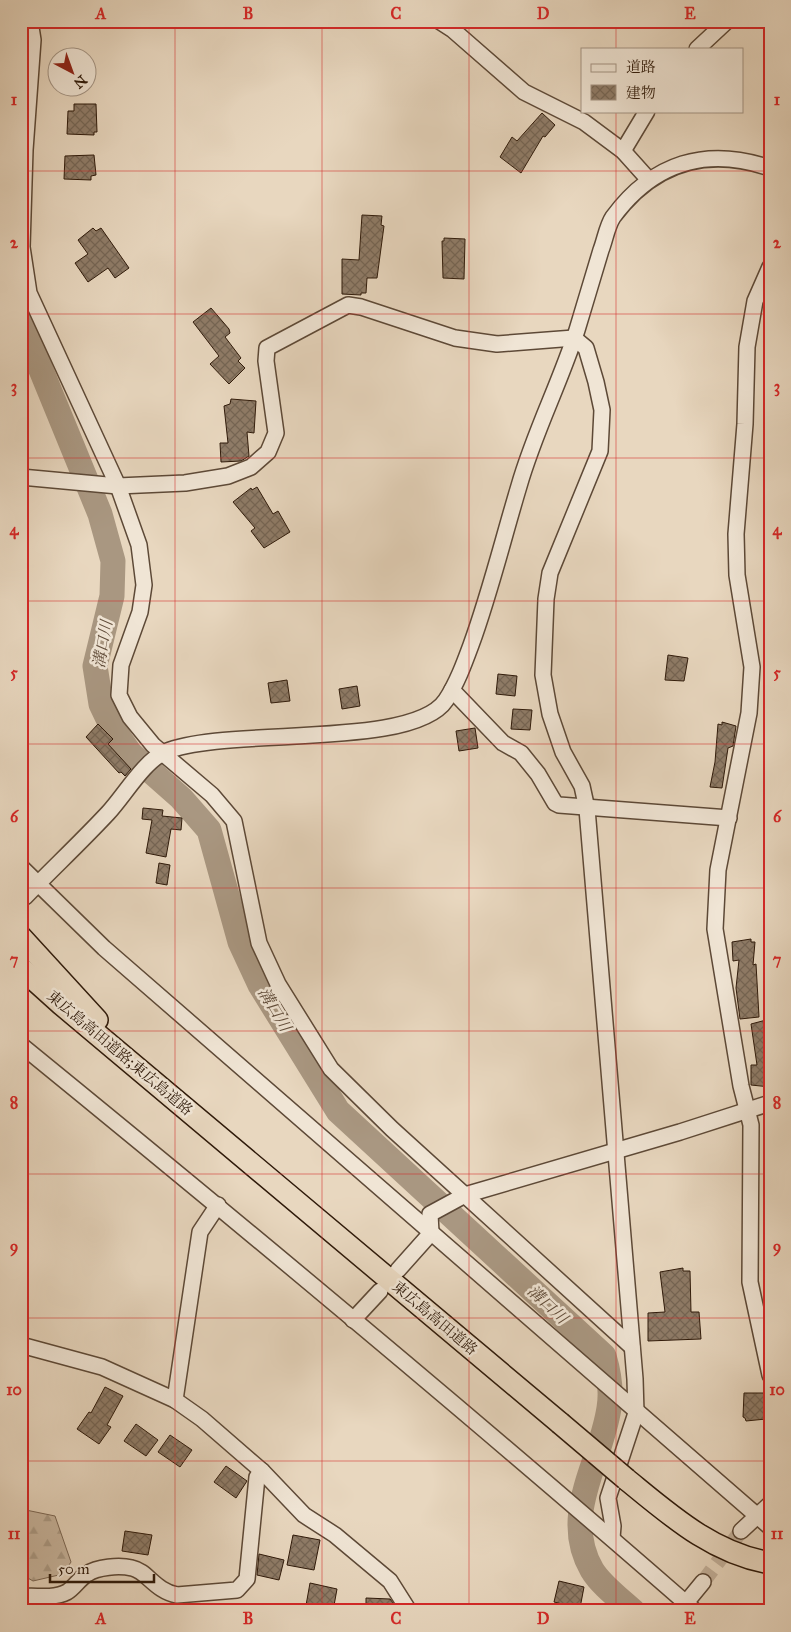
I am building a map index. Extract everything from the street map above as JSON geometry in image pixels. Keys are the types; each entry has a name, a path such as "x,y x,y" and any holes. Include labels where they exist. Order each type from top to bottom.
{"highway":[{"path":"21,937 112,1036"},
{"name":"東広島高田道路;東広島道路","path":"21,955 112,1036 197,1118"},
{"name":"東広島高田道路;東広島道路","path":"21,970 197,1118"},
{"name":"東広島高田道路","path":"197,1118 674,1518 717,1546 740,1555 770,1563"}],"street":[{"path":"30,21 32,40 25,150 22,247 29,294 118,486 139,546 144,585 140,612 121,665 119,695 130,717 162,753 212,795 234,820 259,943 278,984 331,1069 392,1129 632,1347"},
{"path":"439,21 453,30 524,92 584,122 623,150 649,180"},
{"path":"699,48 727,21"},
{"path":"623,150 646,112"},
{"path":"25,898 110,812 149,764 162,753 195,742 348,732 404,724 430,714 445,702 457,682 481,617 510,524 519,485 574,338 611,220 638,188 674,166 715,157 750,161 770,168"},
{"path":"770,267 754,301 746,347 745,424 736,534 737,575 752,667 749,713 718,870 715,930 751,1125 750,1282 770,1375"},
{"path":"21,478 118,486 185,484 228,476 251,467 268,452 276,433 266,361 268,348 348,305 361,307 455,338 497,344 574,338 586,348 602,410 600,451 550,573 546,599 544,675 550,714 563,752 582,786 587,809 632,1347 636,1413 608,1498 613,1526 612,1538"},
{"path":"452,690 503,743 521,753 538,774 559,806 729,818"},
{"path":"21,867 104,948 636,1413 770,1527"},
{"path":"21,1045 218,1206 564,1496 612,1538 686,1608 703,1582"},
{"path":"398,1270 431,1233 430,1214 465,1195 770,1104"},
{"path":"175,1400 200,1232 218,1206"},
{"path":"354,1320 380,1291"},
{"path":"21,1345 102,1367 175,1400 202,1419 262,1471 304,1515 336,1535 390,1581 409,1611"},
{"path":"21,1596 58,1595 67,1592 87,1574 101,1569 130,1568 138,1570 159,1589 176,1595 237,1590 247,1579 257,1477 262,1471"},
{"path":"741,1531 770,1504"}],"green space":[{"path":"21,1509 55,1516 71,1562 63,1574 33,1581 21,1574"}],"building":[{"path":"74,104 96,104 97,132 94,132 94,135 67,134 68,111 74,111"},
{"path":"542,113 555,125 545,137 543,136 521,173 500,157 512,137 517,141"},
{"path":"94,155 96,175 91,176 91,180 64,179 65,156"},
{"path":"362,215 382,216 381,225 384,226 377,278 367,278 366,293 361,293 361,295 342,294 342,259 359,260"},
{"path":"93,228 96,231 101,228 129,268 115,278 108,268 88,282 75,263 88,254 78,240"},
{"path":"444,238 465,239 464,279 443,278 442,241 444,241"},
{"path":"211,308 229,329 230,333 225,337 241,358 238,361 245,368 229,384 210,364 219,356 193,322"},
{"path":"231,399 256,401 254,433 247,432 249,456 241,461 221,462 220,443 228,443 224,406 230,404"},
{"path":"257,487 273,514 278,511 290,532 264,548 251,531 255,528 233,502 251,488 252,490"},
{"path":"668,655 688,658 684,681 665,680"},
{"path":"498,674 517,676 515,696 496,694"},
{"path":"287,680 290,701 271,703 268,683"},
{"path":"357,686 360,706 342,709 339,689"},
{"path":"513,709 532,710 530,730 511,729"},
{"path":"722,722 736,726 733,746 728,748 722,788 710,787 715,762 718,724 722,725"},
{"path":"98,724 113,739 108,744 131,769 125,776 121,772 119,773 86,737"},
{"path":"475,728 478,748 459,751 456,731"},
{"path":"143,808 163,810 162,816 182,818 181,830 171,829 166,857 146,853 152,820 142,819"},
{"path":"159,863 170,865 167,885 156,883"},
{"path":"751,939 751,942 755,942 753,965 756,964 759,1017 740,1019 736,988 739,960 733,961 732,942"},
{"path":"770,1019 770,1087 751,1085 751,1065 757,1065 751,1024"},
{"path":"683,1268 683,1271 690,1271 691,1312 699,1312 701,1339 648,1341 648,1313 665,1312 660,1272"},
{"path":"105,1387 123,1396 107,1425 111,1427 99,1444 77,1429 89,1412 91,1413"},
{"path":"744,1393 766,1393 766,1419 746,1421 743,1417"},
{"path":"136,1424 158,1440 146,1456 124,1441"},
{"path":"170,1435 192,1450 180,1467 158,1452"},
{"path":"226,1466 247,1481 236,1498 214,1482"},
{"path":"125,1531 152,1535 148,1555 122,1551"},
{"path":"293,1535 320,1540 314,1570 287,1565"},
{"path":"259,1554 284,1560 279,1580 257,1575"},
{"path":"559,1581 584,1587 580,1608 554,1602"},
{"path":"310,1583 337,1589 333,1611 305,1611"},
{"path":"366,1598 390,1599 394,1604 393,1611 366,1611"}],"waterway":[{"name":"溝口川","path":"21,321 100,514 113,561 112,596 95,666 101,704 112,727 130,753 181,798 209,830 240,942 260,985 338,1111 604,1356 610,1382 609,1408 581,1509 580,1529 583,1550 592,1570 633,1611"}],"tunnel":[{"path":"703,1582 741,1531"}]}
